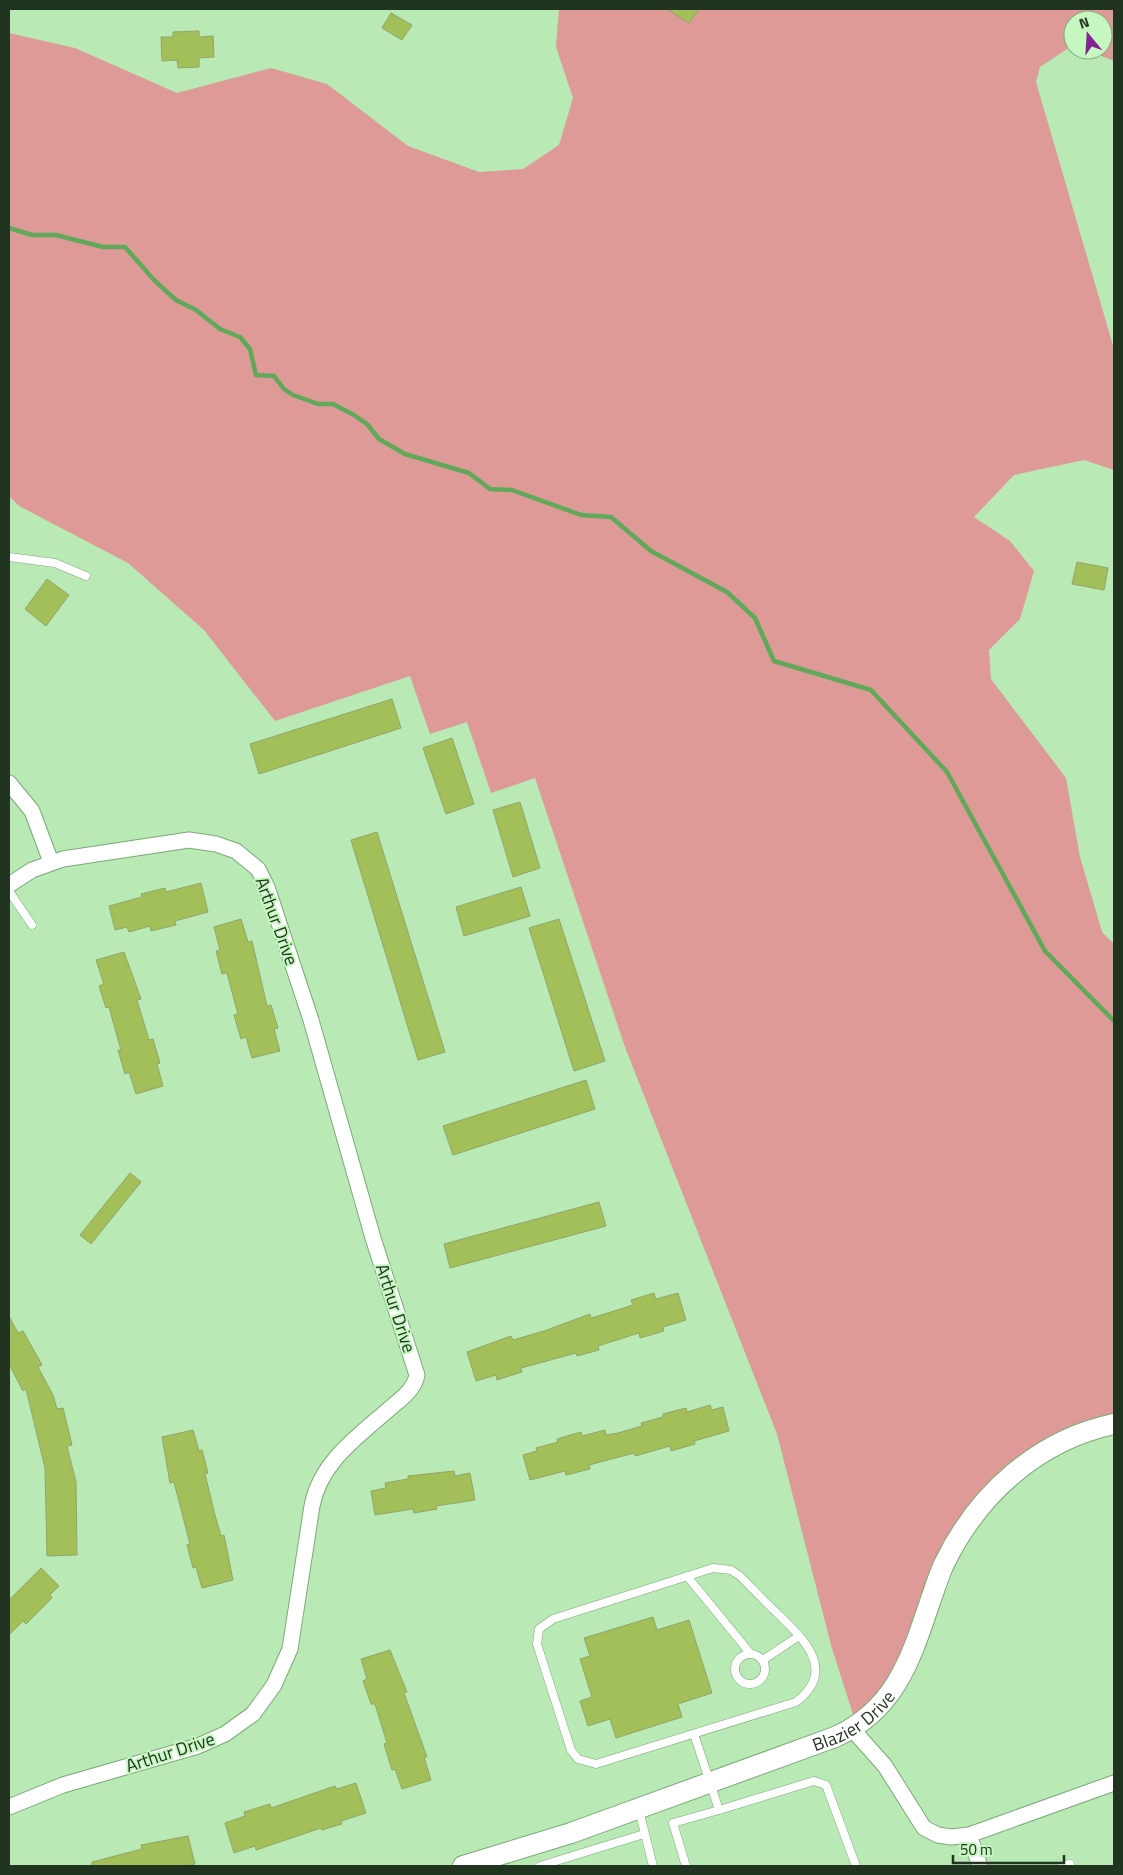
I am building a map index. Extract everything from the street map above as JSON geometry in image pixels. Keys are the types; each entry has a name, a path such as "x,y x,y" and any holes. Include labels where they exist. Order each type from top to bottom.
{"street":[{"path":"9,783 32,811 51,862"},
{"name":"Arthur Drive","path":"9,885 32,870 51,862 84,855 189,840 227,847 244,856 258,869 267,887 311,1020 373,1238 417,1375 408,1392 329,1466 318,1483 312,1506 297,1616 290,1649 274,1685 253,1714 225,1734 198,1746 63,1785 9,1807"},
{"name":"Blazier Drive","path":"473,1865 566,1835 638,1807 853,1730 878,1709 905,1670 944,1564 978,1509 1008,1477 1034,1457 1071,1437 1114,1424"},
{"path":"853,1730 884,1766 924,1828 938,1835 951,1837 970,1835 1114,1783"},
{"path":"970,1835 980,1866"}],"lane":[{"path":"9,557 55,562 86,576"},
{"path":"9,891 32,925"},
{"path":"713,1568 731,1570 799,1636 808,1646 815,1662 816,1672 812,1685 806,1695 796,1702 596,1764 578,1759 571,1750 536,1636 538,1629 553,1619 713,1568"},
{"path":"687,1576 750,1653 763,1660 766,1670 761,1680 752,1684 742,1682 736,1674 735,1664 740,1656 750,1653"},
{"path":"763,1660 799,1636"},
{"path":"694,1734 719,1810"},
{"path":"686,1866 673,1823 814,1781 826,1785 856,1866"},
{"path":"638,1807 654,1866"},
{"path":"540,1866 644,1834"}],"shaded area":[{"path":"559,9 1114,9 1114,61 1111,60 1113,60 1113,10 1063,10 1063,52 1040,67 1036,82 1114,349 1114,470 1084,460 1014,475 974,517 1010,541 1034,571 1020,619 989,650 991,679 1066,778 1080,857 1102,932 1114,944 1114,1424 1101,1427 992,1493 923,1624 857,1727 831,1645 777,1434 625,1047 535,778 491,793 467,722 430,734 410,676 275,721 204,630 128,563 19,506 9,496 9,33 75,48 177,93 271,68 327,84 408,146 479,172 523,169 559,145 573,98 556,47"}],"building":[{"path":"667,9 699,9 689,23"},
{"path":"391,13 412,25 402,40 382,28"},
{"path":"199,31 199,37 213,36 214,57 199,58 199,67 178,68 177,60 162,61 161,37 173,37 173,32"},
{"path":"1077,562 1108,568 1104,590 1072,584"},
{"path":"47,579 69,595 46,626 25,609"},
{"path":"392,699 401,728 259,774 250,744"},
{"path":"452,738 474,804 446,814 423,748"},
{"path":"520,802 540,868 513,877 493,810"},
{"path":"377,832 445,1052 418,1060 351,840"},
{"path":"201,883 208,912 175,921 176,925 151,931 150,926 129,932 127,927 115,930 109,906 142,897 141,894 165,888 166,892"},
{"path":"521,887 530,916 464,936 456,907"},
{"path":"241,919 248,942 252,941 267,1006 271,1005 278,1028 274,1029 280,1051 252,1058 246,1037 241,1039 234,1015 238,1014 227,973 222,974 216,951 220,950 214,927"},
{"path":"559,919 605,1061 574,1071 529,928"},
{"path":"124,952 141,999 137,1000 149,1040 153,1039 160,1063 157,1064 163,1086 136,1094 129,1072 125,1074 118,1050 121,1050 109,1007 106,1008 99,986 104,984 96,960"},
{"path":"586,1080 595,1109 453,1155 443,1126"},
{"path":"130,1173 141,1182 91,1244 80,1235"},
{"path":"599,1202 606,1226 450,1268 444,1244"},
{"path":"654,1293 656,1299 678,1293 686,1320 663,1327 664,1331 640,1338 639,1333 598,1346 599,1350 577,1356 576,1353 521,1368 522,1372 497,1380 496,1375 476,1381 467,1352 511,1336 513,1340 544,1331 590,1314 591,1318 611,1312 633,1305 631,1300"},
{"path":"9,1316 18,1333 23,1331 42,1365 38,1367 53,1395 57,1409 63,1408 72,1445 67,1446 76,1482 77,1555 47,1556 45,1468 26,1389 23,1391 9,1364"},
{"path":"710,1405 712,1410 723,1407 729,1431 694,1441 695,1444 671,1451 670,1446 635,1456 634,1453 589,1465 590,1469 566,1475 565,1471 530,1480 523,1455 537,1451 536,1448 558,1442 557,1439 581,1432 582,1436 605,1430 606,1435 618,1433 642,1426 641,1423 663,1417 663,1414 686,1408 687,1412"},
{"path":"193,1430 199,1451 202,1450 208,1473 205,1474 221,1536 224,1535 233,1580 202,1588 196,1567 193,1568 187,1545 190,1544 174,1482 170,1483 162,1437"},
{"path":"454,1471 455,1476 470,1473 475,1500 436,1506 437,1509 414,1513 413,1509 375,1515 371,1491 386,1488 385,1483 408,1479 408,1476"},
{"path":"41,1568 59,1586 50,1595 52,1598 26,1624 23,1621 9,1635 9,1600"},
{"path":"653,1617 657,1630 689,1620 712,1693 678,1704 682,1717 616,1738 610,1719 588,1726 580,1701 592,1697 580,1659 590,1656 584,1638"},
{"path":"390,1650 407,1692 404,1693 427,1757 424,1757 431,1780 402,1789 395,1769 392,1770 384,1744 387,1743 375,1704 371,1704 363,1681 367,1679 361,1659"},
{"path":"356,1783 366,1813 341,1821 342,1824 322,1830 321,1828 256,1850 255,1846 234,1853 225,1823 245,1816 244,1812 270,1804 271,1808 335,1786 337,1789"},
{"path":"188,1836 195,1864 185,1866 92,1866 92,1862 142,1849 141,1845"}],"waterway":[{"path":"9,228 32,235 56,235 103,247 125,247 155,281 176,300 196,310 220,329 240,337 250,349 256,375 274,376 284,389 293,395 318,404 333,404 367,424 379,439 405,454 469,473 490,489 512,490 581,515 611,517 651,551 727,592 755,618 774,661 871,690 947,772 1045,951 1114,1021"}]}
